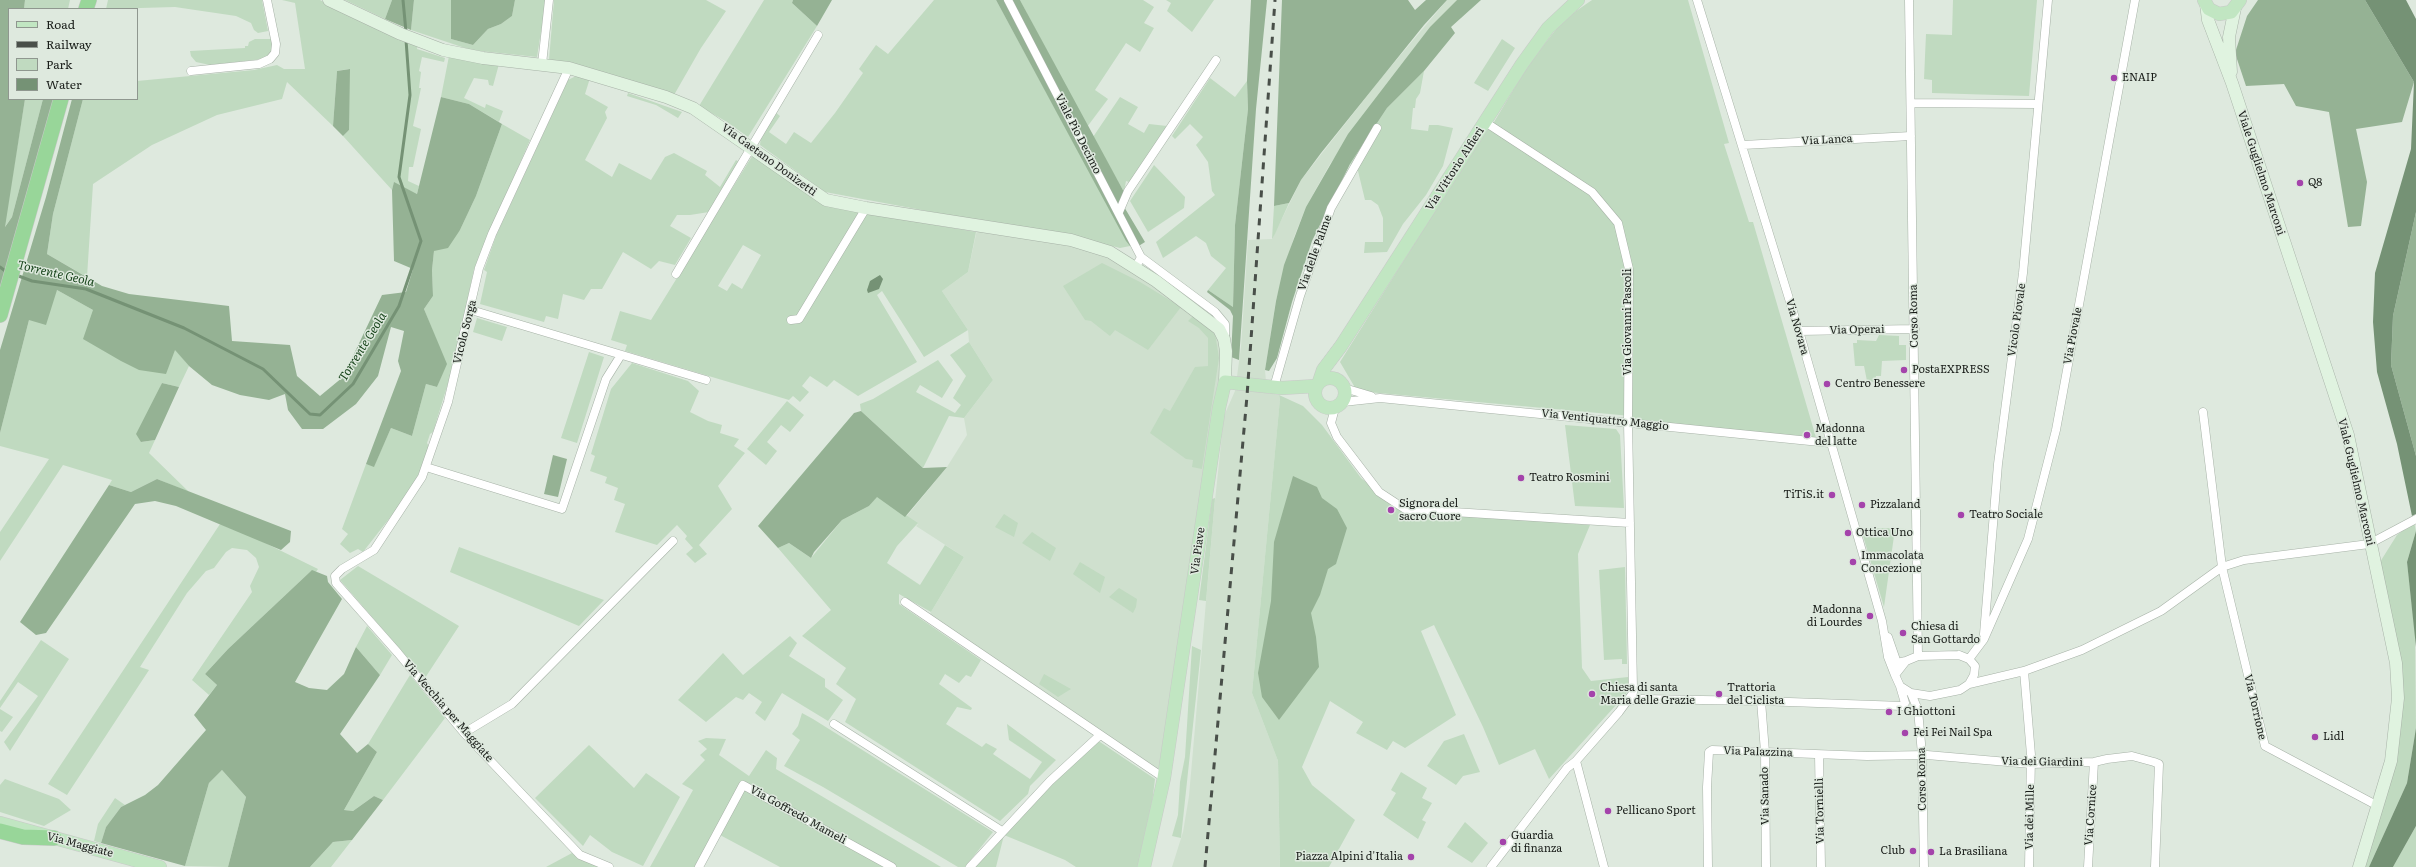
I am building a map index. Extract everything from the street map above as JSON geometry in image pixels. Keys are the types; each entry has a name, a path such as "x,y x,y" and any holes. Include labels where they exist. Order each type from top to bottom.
{"highway":[{"path":"0,315 61,100"},
{"path":"0,831 23,837 54,838"}],"main road":[{"name":"Via Vittorio Alfieri","path":"1341,346 1485,122 1548,28 1578,0"},
{"path":"2205,2 2214,12 2219,14 2225,14 2237,4"},
{"path":"1318,403 1315,395 1323,370 1341,346"},
{"path":"1278,387 1318,403 1326,408 1339,405 1342,384 1335,366 1341,346"},
{"path":"1225,382 1278,387 1318,384 1329,378 1342,384"},
{"name":"Via Piave","path":"1144,867 1164,778 1219,408 1225,382"},
{"name":"Via Maggiate","path":"0,823 160,867"}],"street":[{"path":"191,71 259,64 270,59 275,53 276,44 267,0"},
{"name":"Via Gaetano Donizetti","path":"329,0 407,36 443,50 569,68 666,97 693,108 751,146 800,183 826,200 866,208 1071,240 1138,262 1219,329 1224,339 1227,367 1225,382"},
{"path":"542,64 549,0"},
{"name":"Viale Pio Decimo","path":"1008,0 1119,212 1138,262"},
{"name":"Via Novara","path":"1697,0 1743,145 1799,331 1882,621 1888,657 1900,686 1905,703 1903,706 1761,701"},
{"name":"Corso Roma","path":"1909,0 1915,329 1918,656"},
{"name":"Vicolo Piovale","path":"1984,639 1998,464 2023,273 2037,104 2048,0"},
{"name":"Via Piovale","path":"1969,659 1984,639 2028,539 2056,430 2135,0"},
{"name":"Viale Guglielmo Marconi","path":"2205,2 2208,20 2232,83 2348,436 2369,544 2396,664 2398,698 2391,761 2359,867"},
{"name":"Viale Guglielmo Marconi","path":"2232,83 2229,37 2237,4"},
{"path":"676,274 818,35"},
{"path":"1119,212 1128,191 1216,60"},
{"name":"Vicolo Sorga","path":"335,576 342,569 374,550 403,508 426,467 448,402 471,310 479,268 492,234 569,68"},
{"path":"1911,103 2037,104"},
{"name":"Via Giovanni Pascoli","path":"1485,122 1592,192 1618,223 1629,269 1628,422 1633,693 1627,701"},
{"name":"Via delle Palme","path":"1278,387 1300,296 1331,208 1377,128"},
{"name":"Via Lanca","path":"1743,145 1911,136"},
{"path":"791,320 800,319 866,208"},
{"path":"471,310 706,380"},
{"name":"Via Operai","path":"1799,331 1915,329"},
{"path":"426,467 562,509 606,379 621,355"},
{"name":"Via Ventiquattro Maggio","path":"1342,384 1380,398 1830,443"},
{"name":"Via Ventiquattro Maggio","path":"1339,405 1380,398"},
{"path":"1339,405 1331,423 1335,434 1379,492 1405,509 1630,523"},
{"name":"Via Torrione","path":"2203,412 2222,567 2265,746 2378,806"},
{"path":"1900,686 1911,693 1926,696 1945,694 1960,690 1969,684 2024,671 2082,650 2161,611 2222,567 2244,560 2369,544 2413,520"},
{"path":"464,733 512,704 673,541"},
{"name":"Via Vecchia per Maggiate","path":"335,576 336,583 398,653 464,733 580,855 609,867"},
{"path":"905,602 1164,778"},
{"path":"1882,621 1897,663 1918,656 1958,655 1969,659 1975,666 1974,675 1969,684"},
{"path":"1895,675 1906,661"},
{"name":"Via dei Mille","path":"2024,671 2031,764 2029,867"},
{"name":"Corso Roma","path":"1911,693 1918,710 1922,754 1924,867"},
{"path":"1491,867 1567,768 1576,761 1627,701 1642,699 1761,701"},
{"name":"Via Sanado","path":"1761,701 1765,752 1766,867"},
{"path":"834,724 1002,831"},
{"path":"970,867 1050,781 1100,735"},
{"name":"Via Palazzina","path":"1708,867 1707,788 1710,752 1712,750 1819,755 1922,754"},
{"name":"Via dei Giardini","path":"1922,754 2031,764 2094,762 2132,756 2159,764 2155,867"},
{"name":"Via Tornielli","path":"1819,755 1821,867"},
{"path":"1576,761 1604,867"},
{"name":"Via Cornice","path":"2088,867 2094,762"},
{"name":"Via Goffredo Mameli","path":"699,867 743,785 892,867"}],"shaded area":[{"path":"0,0 25,0 24,8 8,8 8,100 25,100 5,227 12,217 43,100 55,100 0,295"},
{"path":"392,0 414,0 411,30 385,19"},
{"path":"451,0 515,0 512,16 501,24 488,29 473,45 451,39"},
{"path":"793,0 832,0 817,26 792,3"},
{"path":"996,0 1020,0 1124,192 1120,200 1145,242 1137,247 1130,246 1126,241"},
{"path":"1251,0 1267,0 1256,109 1239,360 1231,357 1233,316 1230,310 1207,292 1208,290 1233,307 1235,225 1248,109 1247,81"},
{"path":"1282,0 1408,0 1415,10 1426,0 1447,0 1424,25 1321,153 1301,180 1289,203 1274,206"},
{"path":"1447,0 1457,0 1430,27 1330,164 1306,207 1294,237 1276,300 1265,370 1267,393 1279,395 1280,399 1252,693 1278,761 1280,867 1172,867 1183,832 1189,796 1214,510 1224,416 1235,391 1241,347 1248,240 1272,239 1301,180 1382,77"},
{"path":"1457,0 1481,0 1451,27 1455,33 1424,71 1387,108 1350,164 1312,241 1292,302 1277,358 1269,371 1265,370 1276,301 1284,265 1306,207 1348,134 1430,27"},
{"path":"2258,0 2365,0 2414,82 2402,122 2356,129 2367,182 2361,226 2348,227 2329,112 2296,106 2284,84 2246,86 2235,53 2247,16"},
{"path":"350,69 349,130 343,136 333,126 337,71"},
{"path":"441,97 469,104 502,124 476,196 460,230 448,248 434,251 432,270 433,296 424,309 447,364 437,387 426,384 412,436 391,428 374,467 366,464 401,371 398,361 404,331 391,327 378,376 356,404 323,429 302,429 288,410 285,394 269,400 240,395 212,385 189,366 175,350 166,374 139,370 121,361 83,339 93,310 57,290 46,325 29,320 0,433 0,350 46,197 72,100 83,100 53,214 47,254 102,286 129,294 229,306 232,341 290,345 297,376 320,396 343,377 382,295 406,292 413,269 394,261 392,190 394,182 417,194"},
{"path":"2416,212 2416,456 2391,365 2393,316"},
{"path":"978,225 1094,246 1210,322 1226,351 1164,778 928,617 964,557 916,526 918,524 906,517 947,467 967,435 964,418 993,380 969,342 968,330 942,291 968,272"},
{"path":"162,383 179,387 155,440 141,442 136,434"},
{"path":"861,411 923,468 947,467 905,517 877,497 869,506 842,520 814,552 811,558 789,543 778,548 758,526 854,413"},
{"path":"553,455 567,459 558,497 544,494"},
{"path":"1293,476 1317,487 1322,498 1337,509 1347,528 1336,564 1328,569 1320,595 1311,613 1316,637 1319,667 1279,720 1262,697 1258,673 1271,601 1274,542"},
{"path":"157,479 291,531 290,542 281,550 176,506 155,501 135,504 46,633 36,635 20,622 109,485 131,492"},
{"path":"312,570 327,576 328,582 342,599 295,682 309,688 327,690 344,674 356,647 380,675 340,734 357,753 368,744 377,752 344,810 353,811 374,796 383,800 352,840 333,842 310,867 228,867 246,797 222,770 209,783 185,866 101,843 106,827 121,807 145,795 158,785 206,730 194,715 217,685 205,674 228,649"}],"green space":[{"path":"25,0 70,0 68,8 24,8"},
{"path":"108,0 262,0 268,31 258,33 254,30 251,23 236,16 175,7 106,8"},
{"path":"282,0 320,0 356,19 418,45 417,49 445,58 444,62 422,57 419,71 421,72 419,88 421,88 413,126 421,129 413,167 409,167 408,181 419,186 417,194 394,183 392,190 343,136 349,130 349,69 337,71 333,126 287,82 282,99 217,115 152,145 93,184 87,277 47,254 53,214 83,100 138,100 138,81 254,70 277,65 284,69 305,69 295,3"},
{"path":"345,0 392,0 385,19"},
{"path":"414,0 451,0 451,39 473,45 488,29 501,24 512,16 515,0 546,0 537,57 471,50 411,30"},
{"path":"554,0 706,0 726,11 701,48 674,95 549,60"},
{"path":"764,0 793,0 792,3 817,26 748,137 727,122 699,106"},
{"path":"934,0 996,0 1130,246 1120,248 1059,233 954,216 825,192 760,145 761,136 775,112 780,116 769,132 786,144 794,132 811,143 835,113 863,73 859,69 876,45 888,54"},
{"path":"1020,0 1143,0 1154,7 1144,23 1154,28 1140,52 1126,43 1095,90 1108,99 1087,127"},
{"path":"1166,0 1214,0 1192,32 1167,11 1171,3"},
{"path":"1592,0 1688,0 1729,143 1724,144 1749,222 1753,222 1817,441 1631,422 1631,416 1357,391 1340,362 1485,131 1494,122 1527,67 1563,20"},
{"path":"1953,0 2037,0 2029,96 1932,93 1932,80 1924,79 1926,34 1952,35"},
{"path":"255,39 271,39 273,47 270,54 262,59 210,65 196,62 191,56 190,51 245,48 245,46 248,46 249,42"},
{"path":"1502,39 1515,48 1488,91 1474,83"},
{"path":"449,56 499,64 493,86 489,85 488,80 474,78 464,98 485,108 486,104 503,111 499,122 469,104 441,97"},
{"path":"1424,71 1420,93 1416,99 1415,108 1413,108 1411,129 1428,131 1429,125 1453,128 1443,166 1426,195 1403,224 1387,252 1364,253 1365,242 1383,242 1383,218 1378,205 1371,200 1365,200 1358,171 1350,164 1387,108"},
{"path":"578,75 590,78 585,94 608,107 605,112 607,118 585,160 612,177 619,163 651,180 665,157 674,153 707,171 705,175 720,187 736,160 739,162 709,212 690,215 677,215 670,226 691,238 675,265 659,261 651,269 623,252 602,289 591,289 584,300 563,294 558,319 546,316 544,322 480,304 487,272 484,270 496,236 568,80"},
{"path":"1210,78 1235,97 1247,81 1248,109 1235,225 1233,307 1208,290 1226,268 1211,256 1206,243 1196,236 1163,258 1156,242 1215,195 1212,191 1208,162 1196,145 1203,137 1190,124 1175,139 1172,136"},
{"path":"628,93 682,112 678,118 656,105 627,96"},
{"path":"1120,97 1138,107 1128,124 1144,133 1149,124 1167,126 1132,183 1126,181 1124,192 1093,137"},
{"path":"25,100 43,100 12,217 4,228"},
{"path":"502,124 530,140 474,269 453,367 433,432 430,434 427,443 429,447 417,478 399,506 363,552 358,549 350,553 340,544 348,534 342,529 366,464 374,466 391,428 412,436 426,384 437,387 446,364 424,309 433,296 432,270 434,251 460,230 476,196"},
{"path":"754,153 801,190 819,202 835,208 976,232 968,272 942,291 968,330 924,357 882,291 877,295 917,362 858,396 834,380 827,387 810,376 802,386 809,392 800,402 793,396 789,400 625,351 627,345 611,340 620,311 651,320","holes":["743,245 761,255 742,289 732,283 727,291 718,286"]},
{"path":"1154,165 1185,197 1184,208 1148,232 1130,201"},
{"path":"1289,203 1275,234 1272,239 1274,206"},
{"path":"1102,263 1140,282 1181,307 1148,350 1115,330 1110,336 1091,321 1085,320 1063,286"},
{"path":"57,290 93,310 175,349 189,366 179,387 162,383 141,442 155,440 149,453 189,492 157,479 131,492 109,485 112,480 63,465 0,561 0,532 49,459 0,446 0,433 29,320"},
{"path":"1193,316 1215,333 1219,358 1202,469 1192,467 1193,460 1186,459 1150,433 1164,408 1170,411 1195,367 1208,366 1208,338 1199,328 1188,321"},
{"path":"477,318 507,327 502,341 473,332"},
{"path":"1879,335 1899,336 1899,345 1906,345 1906,360 1882,361 1881,376 1876,376 1875,382 1867,381 1864,366 1855,366 1853,343 1857,343 1857,340 1876,341"},
{"path":"969,342 993,380 964,418 949,416 923,468 861,411 860,404 873,399 938,360 953,380 942,398 920,385 916,392 955,413 961,405 953,398 966,376 950,355"},
{"path":"589,352 604,357 577,443 561,438"},
{"path":"632,363 688,381 699,391 690,412 708,421 722,425 720,433 739,439 734,446 745,453 718,486 732,509 699,545 707,554 695,563 686,554 693,548 685,539 687,536 677,525 657,545 615,532 625,504 614,500 618,488 605,483 607,477 590,471 595,456 591,454 611,389"},
{"path":"1279,395 1303,406 1322,425 1361,478 1392,503 1405,509 1560,518 1560,523 1590,525 1578,554 1582,668 1591,681 1628,677 1629,687 1626,694 1549,779 1535,749 1499,765 1483,727 1434,625 1421,631 1456,715 1405,748 1393,741 1387,750 1356,733 1363,722 1330,701 1302,767 1312,785 1355,820 1329,867 1280,867 1278,761 1252,693 1280,399"},
{"path":"787,401 804,415 790,432 781,425 767,442 777,451 766,465 747,449"},
{"path":"1565,425 1616,429 1620,435 1624,508 1575,506"},
{"path":"877,496 918,523 897,546 887,563 920,585 945,545 964,557 931,612 899,594 899,604 981,660 971,677 966,675 959,683 945,674 939,684 972,708 971,710 957,707 946,724 982,747 986,743 997,749 993,754 1030,779 1042,762 1009,740 1007,724 1056,760 1030,786 1028,794 1000,821 845,722 856,699 836,684 846,668 802,636 831,610 778,548 789,543 811,558 842,520 869,506"},
{"path":"1215,498 1206,601 1199,600 1212,499"},
{"path":"1004,514 1018,523 1014,537 995,527"},
{"path":"2414,522 2416,531 2407,562 2415,633 2416,728 2407,783 2369,867 2359,867 2391,761 2398,698 2380,562 2397,535"},
{"path":"220,524 255,538 318,569 316,572 311,571 228,649 205,674 217,685 209,695 192,680 252,592 250,586 259,567 256,558 247,550 232,548 226,552 214,568 206,571 187,593 140,667 149,670 67,795 48,784"},
{"path":"1861,529 1906,529 1906,535 1894,536 1884,607"},
{"path":"1032,532 1056,548 1050,561 1022,543"},
{"path":"459,547 604,600 579,626 450,572"},
{"path":"1080,562 1105,577 1100,593 1073,574"},
{"path":"358,566 459,626 425,678 340,580"},
{"path":"1625,567 1627,664 1622,664 1622,659 1604,660 1599,570"},
{"path":"1119,588 1137,599 1136,607 1133,613 1109,597"},
{"path":"367,626 392,655 380,675 356,647"},
{"path":"790,636 797,643 789,656 825,679 825,687 843,700 828,721 782,693 765,721 755,713 762,702 749,693 743,700 736,697 706,722 678,700 723,653 743,675"},
{"path":"41,640 69,659 10,751 4,742 38,696 18,682 0,708 0,701"},
{"path":"1192,646 1201,650 1181,838 1172,836 1178,815 1180,782 1185,757"},
{"path":"1044,674 1071,689 1058,697 1039,684"},
{"path":"410,675 445,718 383,800 374,796 353,811 344,810 377,752 368,744"},
{"path":"0,709 13,717 2,732 0,731"},
{"path":"802,713 993,832 965,867 958,867 823,787 784,766 800,740 792,734 798,726"},
{"path":"1464,734 1480,772 1463,776 1456,785 1427,766 1444,741"},
{"path":"706,738 726,739 719,755 749,776 766,750 777,758 776,769 941,867 780,867 720,835 703,867 650,867 693,790 682,784 705,760 700,755 707,749 698,741"},
{"path":"1097,740 1155,779 1150,819 1138,867 1076,867 1065,860 1004,835 996,867 974,867 1003,832"},
{"path":"589,745 634,788 646,773 680,797 643,866 612,852 590,835 583,846 535,798"},
{"path":"222,770 246,797 228,867 185,866 209,783"},
{"path":"1401,772 1427,788 1422,798 1432,803 1422,820 1426,822 1418,839 1383,815 1396,793 1391,790"},
{"path":"5,779 59,799 71,810 44,826 0,812 0,785"},
{"path":"115,798 125,805 121,807 106,827 101,843 94,841 98,824"},
{"path":"1465,822 1488,843 1472,863 1447,847"},
{"path":"2416,826 2416,867 2393,867"},
{"path":"352,840 331,867 310,867 333,842"},
{"path":"572,853 577,857 602,867 546,867"}],"water":[{"path":"2365,0 2406,0 2416,19 2416,212 2393,316 2391,365 2416,456 2416,514 2412,516 2397,444 2377,372 2373,322 2375,273 2411,149 2414,82"},
{"path":"880,275 883,279 879,289 868,293 867,290 870,281"},
{"path":"2416,531 2416,647 2407,562"},
{"path":"2416,728 2416,826 2393,867 2369,867 2407,783"}],"waterway":[{"name":"Torrente Geola","path":"403,0 406,32"},
{"name":"Torrente Geola","path":"16,275 32,281 86,289 184,328 263,369 310,414 320,415 353,384 399,306 421,241 399,177 410,95 406,40"},
{"name":"Torrente Geola","path":"0,267 8,273"}],"railway":[{"path":"1205,867 1247,396 1275,0"}],"place":[{"name":"ENAIP","path":"2114,78"},
{"name":"Q8","path":"2300,183"},
{"name":"PostaEXPRESS","path":"1904,370"},
{"name":"Centro Benessere","path":"1827,384"},
{"name":"Madonna del latte","path":"1807,435"},
{"name":"Teatro Rosmini","path":"1521,478"},
{"name":"TiTiS.it","path":"1832,495"},
{"name":"Pizzaland","path":"1862,505"},
{"name":"Signora del sacro Cuore","path":"1391,510"},
{"name":"Teatro Sociale","path":"1961,515"},
{"name":"Ottica Uno","path":"1848,533"},
{"name":"Immacolata Concezione","path":"1853,562"},
{"name":"Madonna di Lourdes","path":"1870,616"},
{"name":"Chiesa di San Gottardo","path":"1903,633"},
{"name":"Chiesa di santa Maria delle Grazie","path":"1592,694"},
{"name":"Trattoria del Ciclista","path":"1719,694"},
{"name":"I Ghiottoni","path":"1889,712"},
{"name":"Fei Fei Nail Spa","path":"1905,733"},
{"name":"Lidl","path":"2315,737"},
{"name":"Pellicano Sport","path":"1608,811"},
{"name":"Guardia di finanza","path":"1503,842"},
{"name":"Club","path":"1913,851"},
{"name":"La Brasiliana","path":"1931,852"},
{"name":"Piazza Alpini d'Italia","path":"1411,857"}]}
